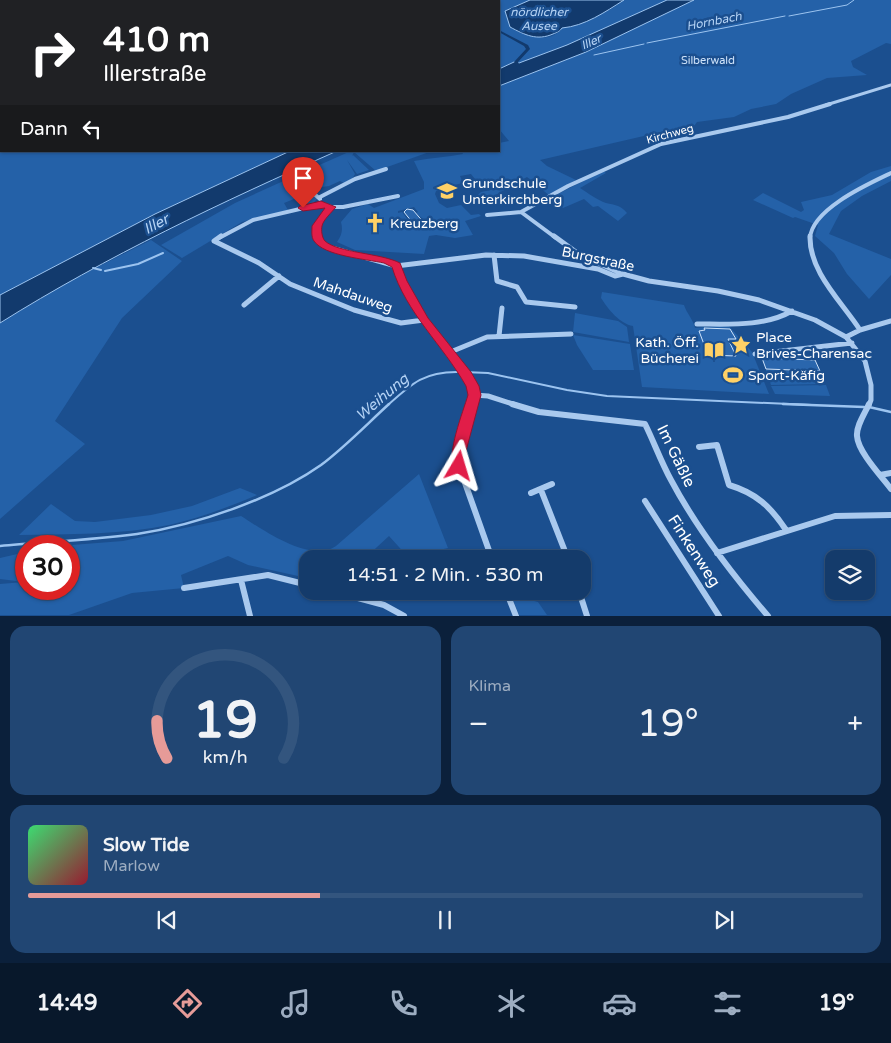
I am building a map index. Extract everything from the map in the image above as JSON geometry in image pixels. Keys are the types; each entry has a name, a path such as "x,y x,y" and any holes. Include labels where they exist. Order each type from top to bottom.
{"street":[{"name":"Kirchweg","path":"487,215 521,212 568,186 656,146 788,117 891,85"},
{"path":"320,197 355,179 386,169"},
{"path":"860,330 821,273 812,256 809,240 819,217 829,207 891,173"},
{"path":"312,192 320,197 321,204 331,207 343,207 398,196"},
{"name":"Mahdauweg","path":"321,204 247,221 234,227 214,241 259,263 312,294 354,310 401,323 424,320"},
{"path":"331,207 317,226 317,238 322,244 333,249 387,261 396,266 402,281 424,320 472,386 474,395 459,451 459,466 489,550"},
{"path":"521,212 580,254 624,274"},
{"path":"494,256 497,281 517,287 526,302 575,307"},
{"name":"Burgstraße","path":"396,266 494,256 564,262 598,269 615,276 624,274 648,281 718,291 759,300 792,311 829,327 846,337 860,353 868,371 871,395 858,429 858,438 861,448 880,475"},
{"path":"244,305 279,276"},
{"path":"500,336 502,308"},
{"path":"697,324 750,323 782,316 792,311"},
{"path":"846,337 860,330 891,321"},
{"path":"448,353 487,337 571,334"},
{"path":"755,354 787,349 822,348 852,343"},
{"name":"Im Gäßle","path":"474,395 488,396 539,412 646,424 672,482 717,553 768,616"},
{"path":"699,447 717,445 729,485 756,495 773,510 786,530"},
{"path":"891,473 880,475 891,489"},
{"path":"530,493 552,484"},
{"path":"541,490 564,550"},
{"name":"Finkenweg","path":"645,501 719,616"},
{"path":"717,553 835,516 891,515"},
{"path":"184,588 268,575 299,583"},
{"path":"241,580 250,616"},
{"path":"365,600 384,605 404,616"},
{"path":"510,600 516,616"},
{"path":"583,600 587,616"}],"green space":[{"path":"500,0 530,0 505,11 510,27 530,36 544,38 557,33 562,28 580,24 613,8 624,0 667,0 567,45 519,63 514,62 500,69"},
{"name":"Silberwald","path":"694,0 891,0 891,44 886,43 851,61 853,67 867,75 827,78 791,94 776,104 751,109 734,117 697,122 691,130 661,132 540,160 547,166 576,180 550,196 527,177 492,197 476,202 473,199 481,192 491,190 486,182 478,183 471,174 460,176 463,183 454,185 455,187 436,191 435,194 439,203 447,208 461,205 471,215 479,214 481,216 465,221 473,235 455,238 436,235 429,236 424,254 355,250 337,242 342,232 341,222 352,209 368,204 374,208 424,189 424,182 414,161 463,154 462,152 500,152 500,143 509,141 500,130 500,86 586,52","holes":["414,207 418,212 416,213 429,224 413,227 402,212 398,213 398,211"]},
{"path":"0,152 288,152 155,214 0,295"},
{"path":"349,152 354,152 352,156 369,170 357,174 347,160 355,174 352,179 344,183 340,181 329,186 308,189 318,198 313,203 302,206 294,199 284,203 288,210 242,222 182,258 161,245 235,203 290,178 296,179 299,174"},
{"path":"354,152 429,152 376,171"},
{"path":"891,166 891,181 862,196 841,211 829,234 891,259 891,275 869,299 847,274 834,253 815,236 818,225 795,217 793,218 753,200 763,193 801,212 804,210 801,202 832,195 871,172"},
{"path":"603,171 606,173 580,188 599,200 622,208 627,213 618,221 598,206 593,207 584,199 563,208 552,197"},
{"path":"151,240 182,261 122,318 55,421 85,444 0,519 0,323 58,287"},
{"path":"602,292 684,305 695,328 728,325 752,352 769,394 642,387 633,326 619,319 611,311 601,298"},
{"path":"575,313 618,321 627,327 629,342 573,332"},
{"path":"573,335 630,344 634,370 593,370"},
{"path":"766,370 820,372 825,384 771,385"},
{"path":"826,385 830,396 775,394 771,386"},
{"path":"419,474 448,548 439,550 402,550 389,536 374,550 326,550 336,546"},
{"path":"240,488 257,495 214,512 169,525 113,532 19,535 51,504 75,521 95,522 151,515 192,506"},
{"path":"241,516 287,543 310,550 299,550 299,576 248,565 228,556 181,575 184,588 132,593 69,615 0,615 0,584 15,583 15,600 80,600 80,544 123,541"},
{"path":"15,555 15,581 0,579 0,558"},
{"path":"513,600 538,602 547,615 519,615"}],"water":[{"name":"nördlicher Ausee","path":"530,0 624,0 587,21 562,28 560,31 547,36 536,37 526,35 510,27 505,11"},
{"name":"Iller","path":"667,0 694,0 586,52 500,86 500,69 514,62 519,63 567,45"},
{"name":"Iller","path":"288,152 335,152 165,231 40,298 0,323 0,295 155,214"}],"building":[{"path":"407,209 413,210 425,224 416,227 404,212"},
{"path":"704,328 730,329 736,339 728,339 736,356 708,355 699,331 705,330"},
{"path":"762,358 815,360 820,371 766,369"}],"waterway":[{"name":"Hornbach","path":"789,16 847,5 854,0"},
{"name":"Hornbach","path":"647,43 785,16"},
{"path":"500,32 526,45 528,49 516,62 519,69"},
{"name":"Hornbach","path":"594,55 644,44"},
{"path":"105,271 138,264 163,253"},
{"path":"93,268 101,270"},
{"name":"Weihung","path":"388,405 404,390 428,376 460,372"},
{"name":"Weihung","path":"464,372 488,373 567,390 607,396 812,405"},
{"name":"Weihung","path":"0,546 137,534 184,524 233,509 280,489 321,465 389,404"},
{"name":"Weihung","path":"783,404 864,407"},
{"name":"Weihung","path":"869,407 891,412"}],"place":[{"name":"Grundschule Unterkirchberg","path":"447,191"},
{"name":"Kreuzberg","path":"375,223"},
{"name":"Place Brives-Charensac","path":"741,345"},
{"name":"Kath. Öff. Bücherei","path":"714,350"},
{"name":"Sport-Käfig","path":"733,375"}],"route":[{"path":"303,208 321,204 331,207 317,226 317,238 322,244 333,249 387,261 396,266 409,296 424,320 466,376 472,386 474,395 473,406 459,451 459,466"}]}
